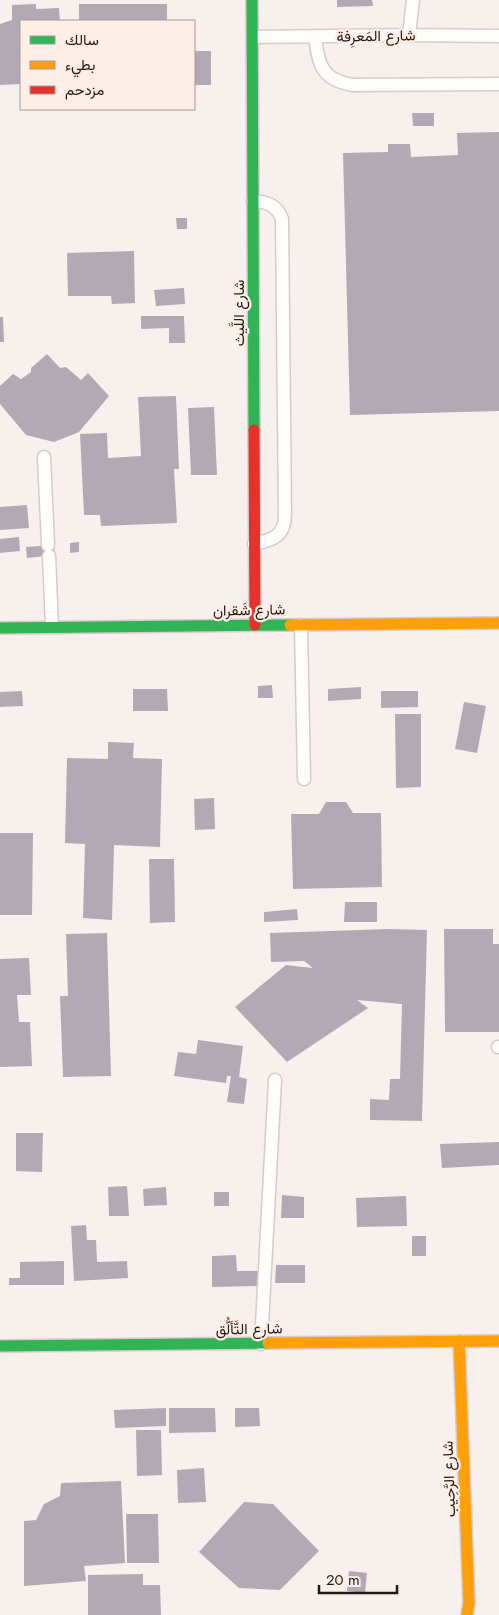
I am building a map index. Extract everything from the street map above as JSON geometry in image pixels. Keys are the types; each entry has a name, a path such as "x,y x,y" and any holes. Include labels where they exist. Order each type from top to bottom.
{"street":[{"name":"شارع اللَّيث","path":"252,0 255,625"},
{"name":"شارع شَقران","path":"0,628 499,623"},
{"name":"شارع الرَّحِيب","path":"459,1341 469,1603 467,1615"},
{"name":"شارع التَّألُّق","path":"0,1346 499,1341"}],"lane":[{"path":"409,35 413,0"},
{"path":"315,36 317,58 320,66 326,74 341,83 353,85 499,84"},
{"name":"شارع المَعرِفة","path":"253,37 499,36"},
{"path":"253,201 269,204 279,213 282,219 285,514 283,528 278,535 271,540 254,544"},
{"path":"44,457 52,628"},
{"path":"300,625 304,779"},
{"path":"261,1344 275,1080"}],"building":[{"path":"337,0 372,0 373,6 337,7"},
{"path":"36,4 36,9 59,8 60,20 20,20 20,84 0,85 0,24 12,20 12,5"},
{"path":"79,4 167,4 167,20 79,20"},
{"path":"195,51 211,51 211,85 195,85"},
{"path":"412,113 434,113 434,126 413,126"},
{"path":"499,132 499,411 350,415 343,153 388,152 388,144 410,144 411,157 458,155 457,133"},
{"path":"176,218 187,218 187,229 177,229"},
{"path":"134,251 135,303 112,304 111,296 68,296 67,253"},
{"path":"184,288 185,304 156,306 154,290"},
{"path":"141,316 184,316 185,343 169,343 169,328 141,329"},
{"path":"0,317 3,317 4,342 0,342"},
{"path":"47,354 60,368 66,367 81,380 88,373 109,396 79,432 54,442 26,435 0,404 0,386 13,374 21,379 31,372 31,368"},
{"path":"176,396 179,469 174,469 177,523 101,526 100,515 84,515 80,434 107,433 108,458 141,456 138,397"},
{"path":"214,407 217,475 191,475 188,408"},
{"path":"27,505 29,528 0,530 0,507"},
{"path":"19,537 20,551 0,553 0,539"},
{"path":"79,542 79,552 70,553 70,543"},
{"path":"54,545 55,555 27,558 26,547"},
{"path":"272,685 273,698 258,698 258,686"},
{"path":"361,687 361,699 328,701 328,689"},
{"path":"133,689 167,689 168,711 133,711"},
{"path":"22,691 23,706 0,707 0,692"},
{"path":"381,691 418,691 418,707 381,708"},
{"path":"464,702 486,706 477,753 455,749"},
{"path":"395,714 421,714 421,787 396,788"},
{"path":"108,742 134,743 133,758 162,759 160,847 114,845 112,920 83,918 85,844 65,843 67,758 108,759"},
{"path":"214,798 215,829 195,830 194,799"},
{"path":"326,802 346,802 353,813 381,813 382,887 293,889 291,814 319,814"},
{"path":"0,833 33,833 32,915 0,915"},
{"path":"149,859 174,859 175,922 150,923"},
{"path":"345,902 377,902 377,922 344,922"},
{"path":"297,909 298,920 264,922 264,912"},
{"path":"389,929 427,930 422,1121 370,1120 370,1099 389,1100 390,1079 400,1079 402,1004 357,1000 368,1008 287,1062 235,1007 286,965 313,968 304,961 271,962 270,933"},
{"path":"444,929 493,929 493,944 499,944 499,1032 445,1032"},
{"path":"107,933 111,1076 63,1077 60,996 68,996 66,934"},
{"path":"29,958 31,995 17,995 19,1022 30,1022 32,1066 0,1067 0,959"},
{"path":"198,1040 243,1046 239,1077 247,1079 244,1104 227,1102 231,1076 227,1076 226,1083 174,1076 178,1052 196,1054"},
{"path":"16,1133 43,1133 42,1172 16,1171"},
{"path":"499,1142 499,1165 442,1168 440,1144"},
{"path":"127,1186 129,1216 109,1216 108,1187"},
{"path":"166,1187 167,1205 144,1206 143,1189"},
{"path":"214,1192 229,1192 229,1206 214,1206"},
{"path":"282,1195 304,1197 304,1218 281,1218"},
{"path":"406,1196 407,1226 357,1227 356,1198"},
{"path":"86,1225 87,1240 96,1240 97,1262 127,1261 128,1278 74,1281 71,1226"},
{"path":"412,1236 426,1236 426,1256 412,1256"},
{"path":"236,1255 237,1271 261,1271 262,1286 212,1287 212,1256"},
{"path":"64,1261 64,1285 9,1285 9,1278 20,1278 20,1262"},
{"path":"276,1265 305,1265 305,1283 275,1283"},
{"path":"166,1408 166,1426 115,1428 114,1410"},
{"path":"169,1408 215,1408 216,1432 169,1433"},
{"path":"235,1408 259,1408 260,1426 235,1427"},
{"path":"136,1430 161,1430 162,1475 137,1476"},
{"path":"204,1468 206,1502 178,1503 177,1470"},
{"path":"121,1481 125,1563 84,1566 86,1581 24,1586 24,1521 36,1520 44,1504 60,1496 61,1483"},
{"path":"244,1502 273,1504 319,1551 280,1590 239,1588 199,1552"},
{"path":"126,1514 158,1514 159,1563 127,1563"},
{"path":"349,1571 367,1573 365,1593 347,1591"},
{"path":"143,1574 143,1585 160,1585 161,1615 88,1615 88,1575"}],"traffic: fast":[{"path":"252,0 254,430"},
{"path":"0,628 290,625"},
{"path":"0,1346 268,1343"}],"traffic: slow":[{"path":"290,625 499,623"},
{"path":"459,1341 469,1603 467,1615"},
{"path":"268,1343 499,1341"}],"traffic: jam":[{"path":"254,430 255,625"}]}
